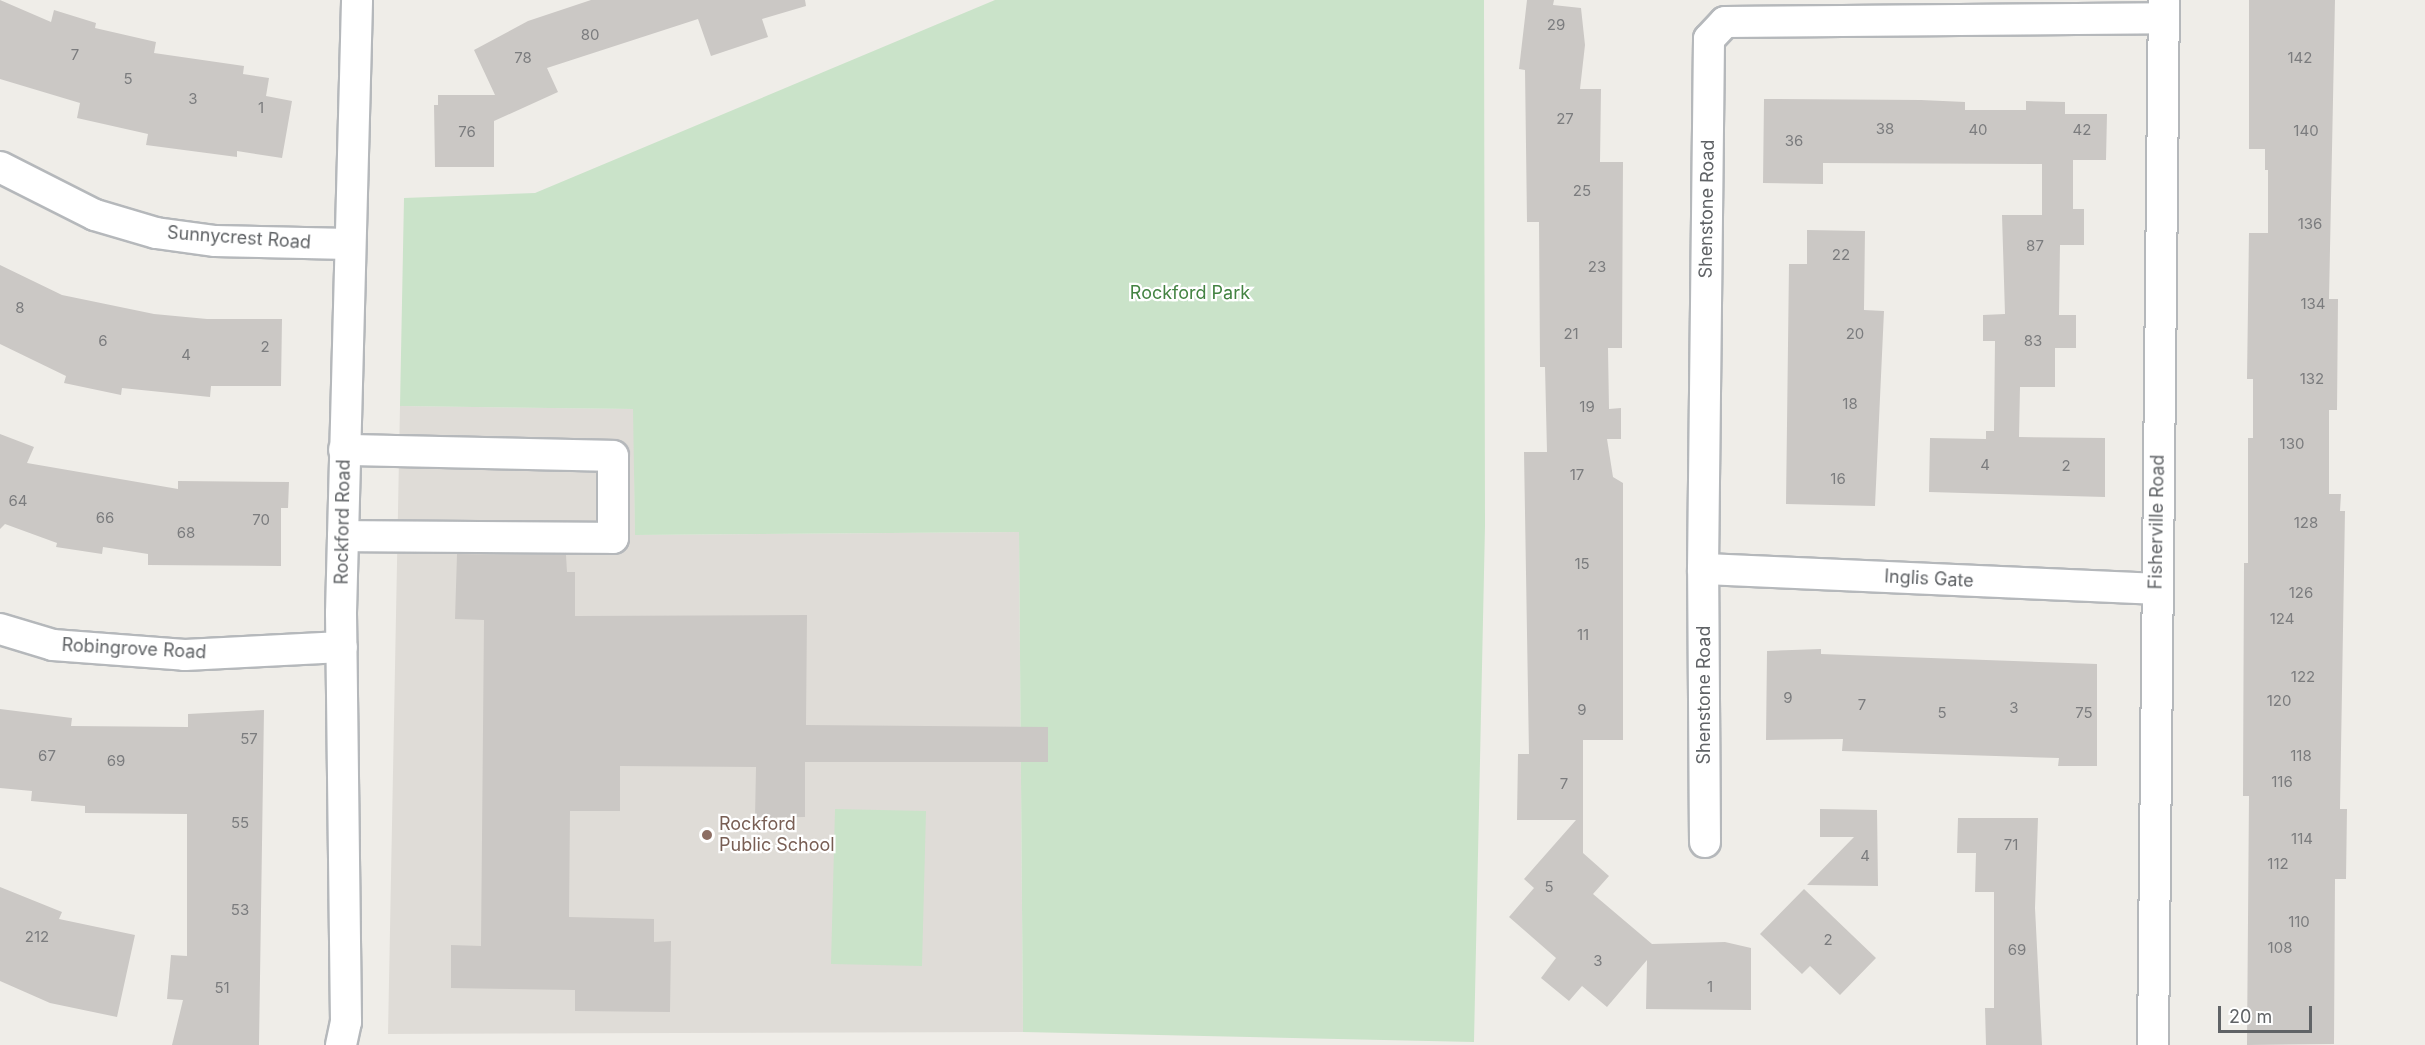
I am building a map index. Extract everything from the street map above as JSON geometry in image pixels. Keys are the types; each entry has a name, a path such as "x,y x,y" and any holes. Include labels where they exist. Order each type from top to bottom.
{"street":[{"name":"Rockford Road","path":"341,1045 346,1022 342,646 344,450 357,0"},
{"name":"Shenstone Road","path":"1705,842 1703,569 1709,39 1725,22 2164,9"},
{"name":"Fisherville Road","path":"2153,1045 2156,589 2164,9"},
{"name":"Sunnycrest Road","path":"0,167 95,215 156,233 215,241 349,244"},
{"path":"343,536 613,538 613,456 344,450"},
{"name":"Inglis Gate","path":"1703,569 2156,589"},
{"name":"Robingrove Road","path":"0,629 53,645 185,655 342,646"}],"shaded area":[{"name":"Rockford Public School","path":"400,406 634,409 635,535 1019,532 1023,1032 388,1034"}],"green space":[{"name":"Rockford Park","path":"995,0 1484,0 1485,526 1474,1042 1023,1032 1019,532 635,535 633,409 400,406 404,198 535,193"},
{"path":"835,809 926,811 922,966 831,964"}],"building":[{"path":"0,0 51,22 54,10 96,23 95,28 156,42 154,53 244,66 243,74 269,78 266,96 292,101 282,158 237,151 237,157 146,145 148,134 77,118 80,103 0,79"},
{"path":"591,0 805,0 806,6 762,19 768,37 711,56 698,19 547,68 558,92 494,121 494,167 435,167 434,105 438,105 438,95 495,95 474,50 528,21"},
{"path":"1527,0 1554,0 1553,5 1581,8 1585,45 1580,89 1601,89 1600,162 1623,162 1622,348 1608,348 1609,409 1621,408 1621,439 1607,439 1613,477 1623,483 1623,740 1583,740 1583,853 1609,876 1593,894 1652,944 1725,942 1751,948 1751,1010 1646,1009 1647,960 1607,1007 1582,986 1569,1001 1541,978 1556,958 1509,917 1534,888 1524,879 1576,820 1517,820 1518,754 1529,754 1524,452 1547,452 1545,367 1540,367 1539,222 1527,222 1525,70 1519,69"},
{"path":"2249,0 2335,0 2329,299 2338,299 2337,410 2329,410 2329,494 2341,494 2340,511 2345,511 2340,809 2347,809 2346,879 2335,879 2334,1044 2247,1045 2249,796 2243,796 2244,563 2248,563 2248,438 2253,438 2253,379 2247,379 2249,233 2268,233 2268,170 2265,170 2265,149 2249,149"},
{"path":"1764,99 1965,102 1965,110 2026,110 2026,101 2065,102 2065,114 2107,114 2106,160 2073,160 2073,209 2084,209 2084,245 2060,245 2059,315 2076,315 2076,348 2055,348 2055,387 2020,387 2019,437 2105,438 2105,497 1929,492 1930,438 1986,439 1986,431 1994,431 1995,341 1983,341 1983,315 2005,314 2002,215 2042,215 2042,164 1823,163 1823,184 1763,183"},
{"path":"1807,230 1865,231 1864,310 1884,311 1875,506 1786,504 1789,264 1807,264"},
{"path":"0,265 62,295 154,314 207,319 282,319 281,386 211,386 210,397 122,388 121,395 64,383 66,376 0,344"},
{"path":"0,434 34,447 27,463 178,489 178,481 289,482 288,508 281,508 281,566 148,565 148,554 103,547 102,554 56,547 57,543 5,524 0,529"},
{"path":"457,554 566,555 567,572 575,572 575,616 807,615 806,725 1048,727 1048,762 805,762 805,817 755,818 756,767 620,766 620,811 570,811 569,917 654,919 654,942 671,941 670,1012 575,1011 575,990 451,988 451,945 481,946 484,620 455,619"},
{"path":"1821,649 1821,654 2097,664 2097,766 2058,766 2059,758 1842,751 1843,739 1766,740 1767,651"},
{"path":"0,709 72,718 71,726 188,727 188,714 264,710 259,1045 172,1045 183,1000 167,999 171,955 187,956 187,814 85,813 85,806 31,801 32,791 0,788"},
{"path":"1820,809 1877,810 1878,886 1807,885 1854,837 1820,837"},
{"path":"1958,818 2038,818 2035,908 2042,1045 1986,1045 1985,1008 1994,1008 1994,892 1975,892 1976,853 1957,853"},
{"path":"0,887 62,912 59,919 135,935 117,1017 50,1003 0,981"},
{"path":"1804,889 1876,958 1840,995 1810,966 1802,974 1760,934"}],"place":[{"name":"Rockford Public School","path":"707,835"}]}
